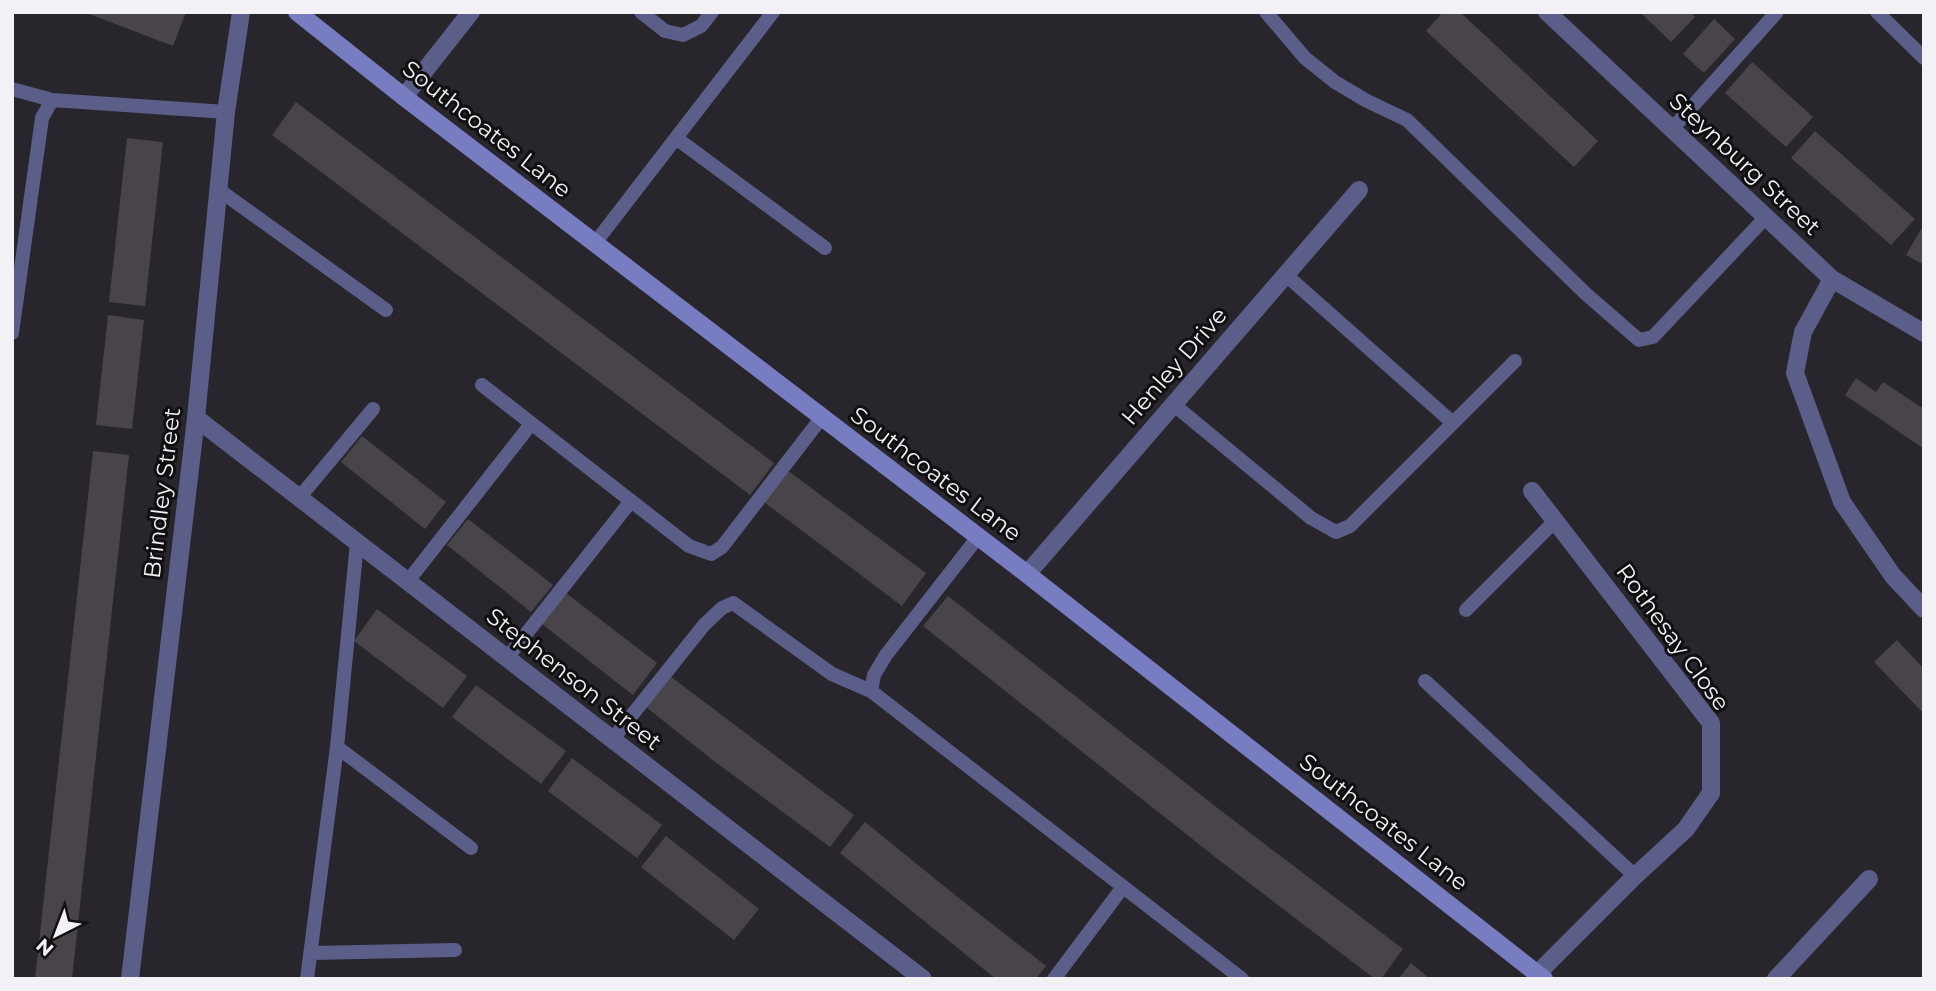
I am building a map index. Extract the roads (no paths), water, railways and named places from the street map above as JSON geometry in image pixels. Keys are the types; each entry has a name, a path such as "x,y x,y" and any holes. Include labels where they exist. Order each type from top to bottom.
{"street":[{"name":"Brindley Street","path":"130,979 196,418 226,112 241,12"},
{"name":"Southcoates Lane","path":"297,12 1027,574 1541,976"},
{"path":"404,97 471,12"},
{"name":"Steynburg Street","path":"1547,12 1832,279 1924,333"},
{"name":"Henley Drive","path":"1027,574 1359,190"},
{"path":"1832,279 1803,332 1794,373 1842,502 1893,576 1924,609"},
{"name":"Stephenson Street","path":"196,418 923,979"},
{"name":"Rothesay Close","path":"1532,491 1711,723 1712,793 1686,829 1635,876 1541,976"},
{"path":"1776,979 1869,879"}],"lane":[{"path":"642,12 665,31 683,36 701,26 712,12"},
{"path":"595,243 772,12"},
{"path":"1266,12 1306,58 1335,82 1407,120 1586,294 1639,340 1653,337 1766,217"},
{"path":"1672,129 1777,12"},
{"path":"1877,12 1924,58"},
{"path":"12,89 52,100 226,112"},
{"path":"12,334 42,118 52,100"},
{"path":"676,138 825,248"},
{"path":"219,190 386,310"},
{"path":"1286,275 1453,424"},
{"path":"1174,404 1311,518 1336,532 1350,526 1515,361"},
{"path":"482,386 689,546 711,554 722,547 822,417"},
{"path":"299,498 373,409"},
{"path":"408,581 531,424"},
{"path":"507,659 631,501"},
{"path":"1466,610 1555,521"},
{"path":"871,691 874,675 886,656 978,537"},
{"path":"307,979 337,747 357,542"},
{"path":"612,740 704,625 722,608 733,603 832,674 871,691 1242,979"},
{"path":"1425,681 1635,876"},
{"path":"337,747 471,848"},
{"path":"1054,979 1123,887"},
{"path":"312,953 455,950"}]}
